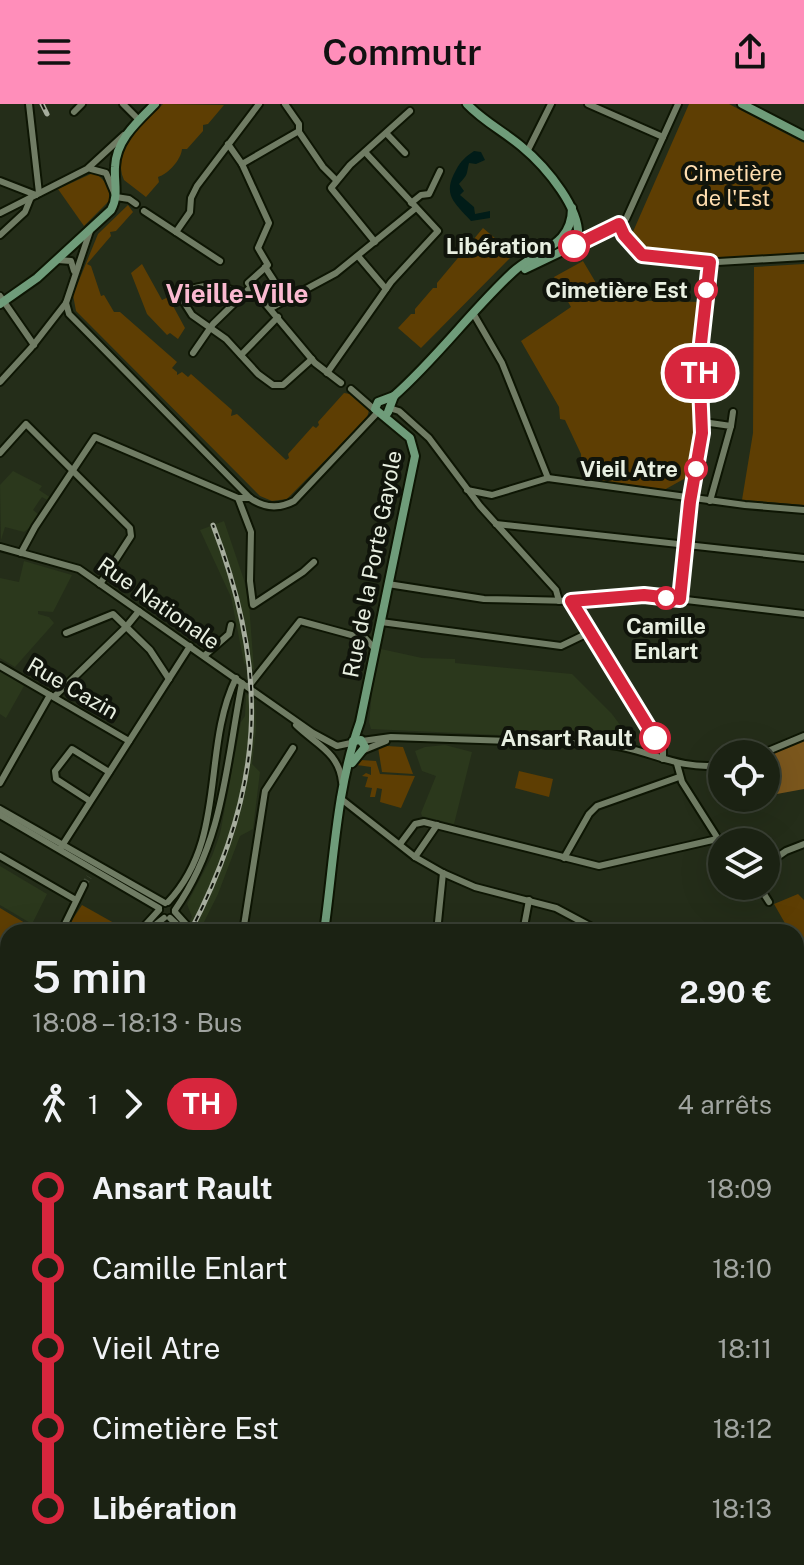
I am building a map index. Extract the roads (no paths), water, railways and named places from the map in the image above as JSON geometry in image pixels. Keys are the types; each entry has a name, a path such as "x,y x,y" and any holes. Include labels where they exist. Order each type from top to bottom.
{"main road":[{"path":"1,301 58,260 111,210 116,197 115,162 129,131 155,104"},
{"path":"384,410 394,396 522,265 572,239 572,208 565,195 527,152 479,121 465,104"},
{"path":"742,104 804,133"},
{"path":"753,104 804,133"},
{"name":"Rue de la Porte Gayole","path":"356,747 415,453 412,441 384,410"},
{"path":"342,800 342,785 356,747"},
{"path":"325,924 342,800 356,747"}],"street":[{"path":"0,235 27,210 35,195 29,104"},
{"path":"74,112 82,104"},
{"path":"123,104 139,120"},
{"path":"176,232 189,214 195,189 259,104"},
{"path":"285,104 323,167 336,180"},
{"path":"527,152 551,104"},
{"path":"588,104 663,137"},
{"path":"572,239 592,237 628,217 680,104"},
{"path":"375,242 331,188 410,111"},
{"path":"242,164 299,130"},
{"path":"0,213 87,169 129,131"},
{"path":"387,134 405,153"},
{"path":"228,144 242,164 269,223 258,248 268,265 248,283 312,359 341,383"},
{"path":"327,373 386,289 438,231 365,152"},
{"path":"87,169 106,173 116,197 129,199 136,204"},
{"path":"271,308 332,276 358,256 421,195 429,194 440,171"},
{"path":"0,181 35,195"},
{"path":"144,211 220,261"},
{"path":"619,224 624,235 642,255 710,262 804,257"},
{"path":"0,382 66,303 90,231"},
{"path":"358,256 386,289"},
{"path":"58,260 71,261 75,268 73,278"},
{"path":"680,599 690,498 703,422 699,361 710,262"},
{"path":"265,267 287,300"},
{"path":"239,298 226,288 207,284 178,293 192,315 210,327 265,380 279,387 312,359"},
{"path":"193,353 210,327 252,286"},
{"path":"1,301 34,345"},
{"path":"66,303 69,314 250,498 268,506 291,503 384,410"},
{"path":"473,313 502,363 548,478"},
{"path":"241,355 277,318"},
{"path":"351,389 384,410 398,410 422,430 467,490 555,588 559,601"},
{"path":"710,501 733,412"},
{"path":"703,422 731,426"},
{"path":"0,453 26,424 132,531 100,584"},
{"path":"21,553 95,437 238,498 250,498"},
{"path":"467,490 492,495 548,478 710,501 804,510"},
{"path":"238,498 251,532 253,605 314,562"},
{"path":"496,524 804,558"},
{"name":"Rue Nationale","path":"0,547 74,567 190,646 308,731 335,759 342,785"},
{"path":"388,584 484,599 571,601 644,595 804,614"},
{"path":"571,601 658,743 660,758"},
{"path":"0,783 52,696 139,611"},
{"path":"66,633 113,614 152,652 169,679"},
{"path":"146,924 184,882 205,835 224,709 242,683 300,621 366,639 375,649"},
{"path":"381,622 561,646 590,632"},
{"path":"204,656 229,634 231,625"},
{"path":"61,847 190,646"},
{"name":"Rue Cazin","path":"0,666 129,741"},
{"path":"157,924 171,914 200,870 215,829 242,683"},
{"path":"298,740 308,731"},
{"name":"Rue Nationale","path":"308,731 337,746 356,747"},
{"path":"780,746 804,736"},
{"path":"356,747 401,738 609,745 677,764 708,765"},
{"path":"244,924 265,791 293,748"},
{"path":"90,801 56,779 55,771 72,749 109,772"},
{"path":"677,764 679,777 710,828"},
{"path":"564,858 594,808 679,777 689,766"},
{"path":"342,800 415,857 443,873 475,887 556,908 586,924"},
{"path":"0,812 163,906 183,924"},
{"path":"400,844 417,823 437,825 593,865 607,865 634,856 708,844"},
{"path":"415,857 437,825"},
{"path":"780,855 804,844"},
{"path":"0,856 76,900"},
{"path":"89,877 95,866"},
{"path":"438,924 443,873"},
{"path":"66,924 84,885"},
{"path":"524,924 529,900"},
{"path":"163,906 179,924"}],"water":[{"path":"474,151 481,152 485,160 469,163 466,176 459,184 464,191 460,195 474,207 475,214 490,211 490,218 471,221 452,198 450,186 460,164"}],"tunnel":[{"path":"84,885 89,877"}],"railway":[{"path":"42,104 47,114"},
{"path":"194,924 215,880 233,830 245,780 251,732 251,682 244,632 232,580 213,525"}],"place":[{"name":"Libération","path":"574,246"},
{"name":"Cimetière Est","path":"706,290"},
{"name":"Vieil Atre","path":"696,469"},
{"name":"Camille Enlart","path":"666,598"},
{"name":"Ansart Rault","path":"655,738"}],"district":[{"name":"Vieille-Ville","path":"237,294"}],"park label":[{"name":"Cimetière de l'Est","path":"733,186"}]}
